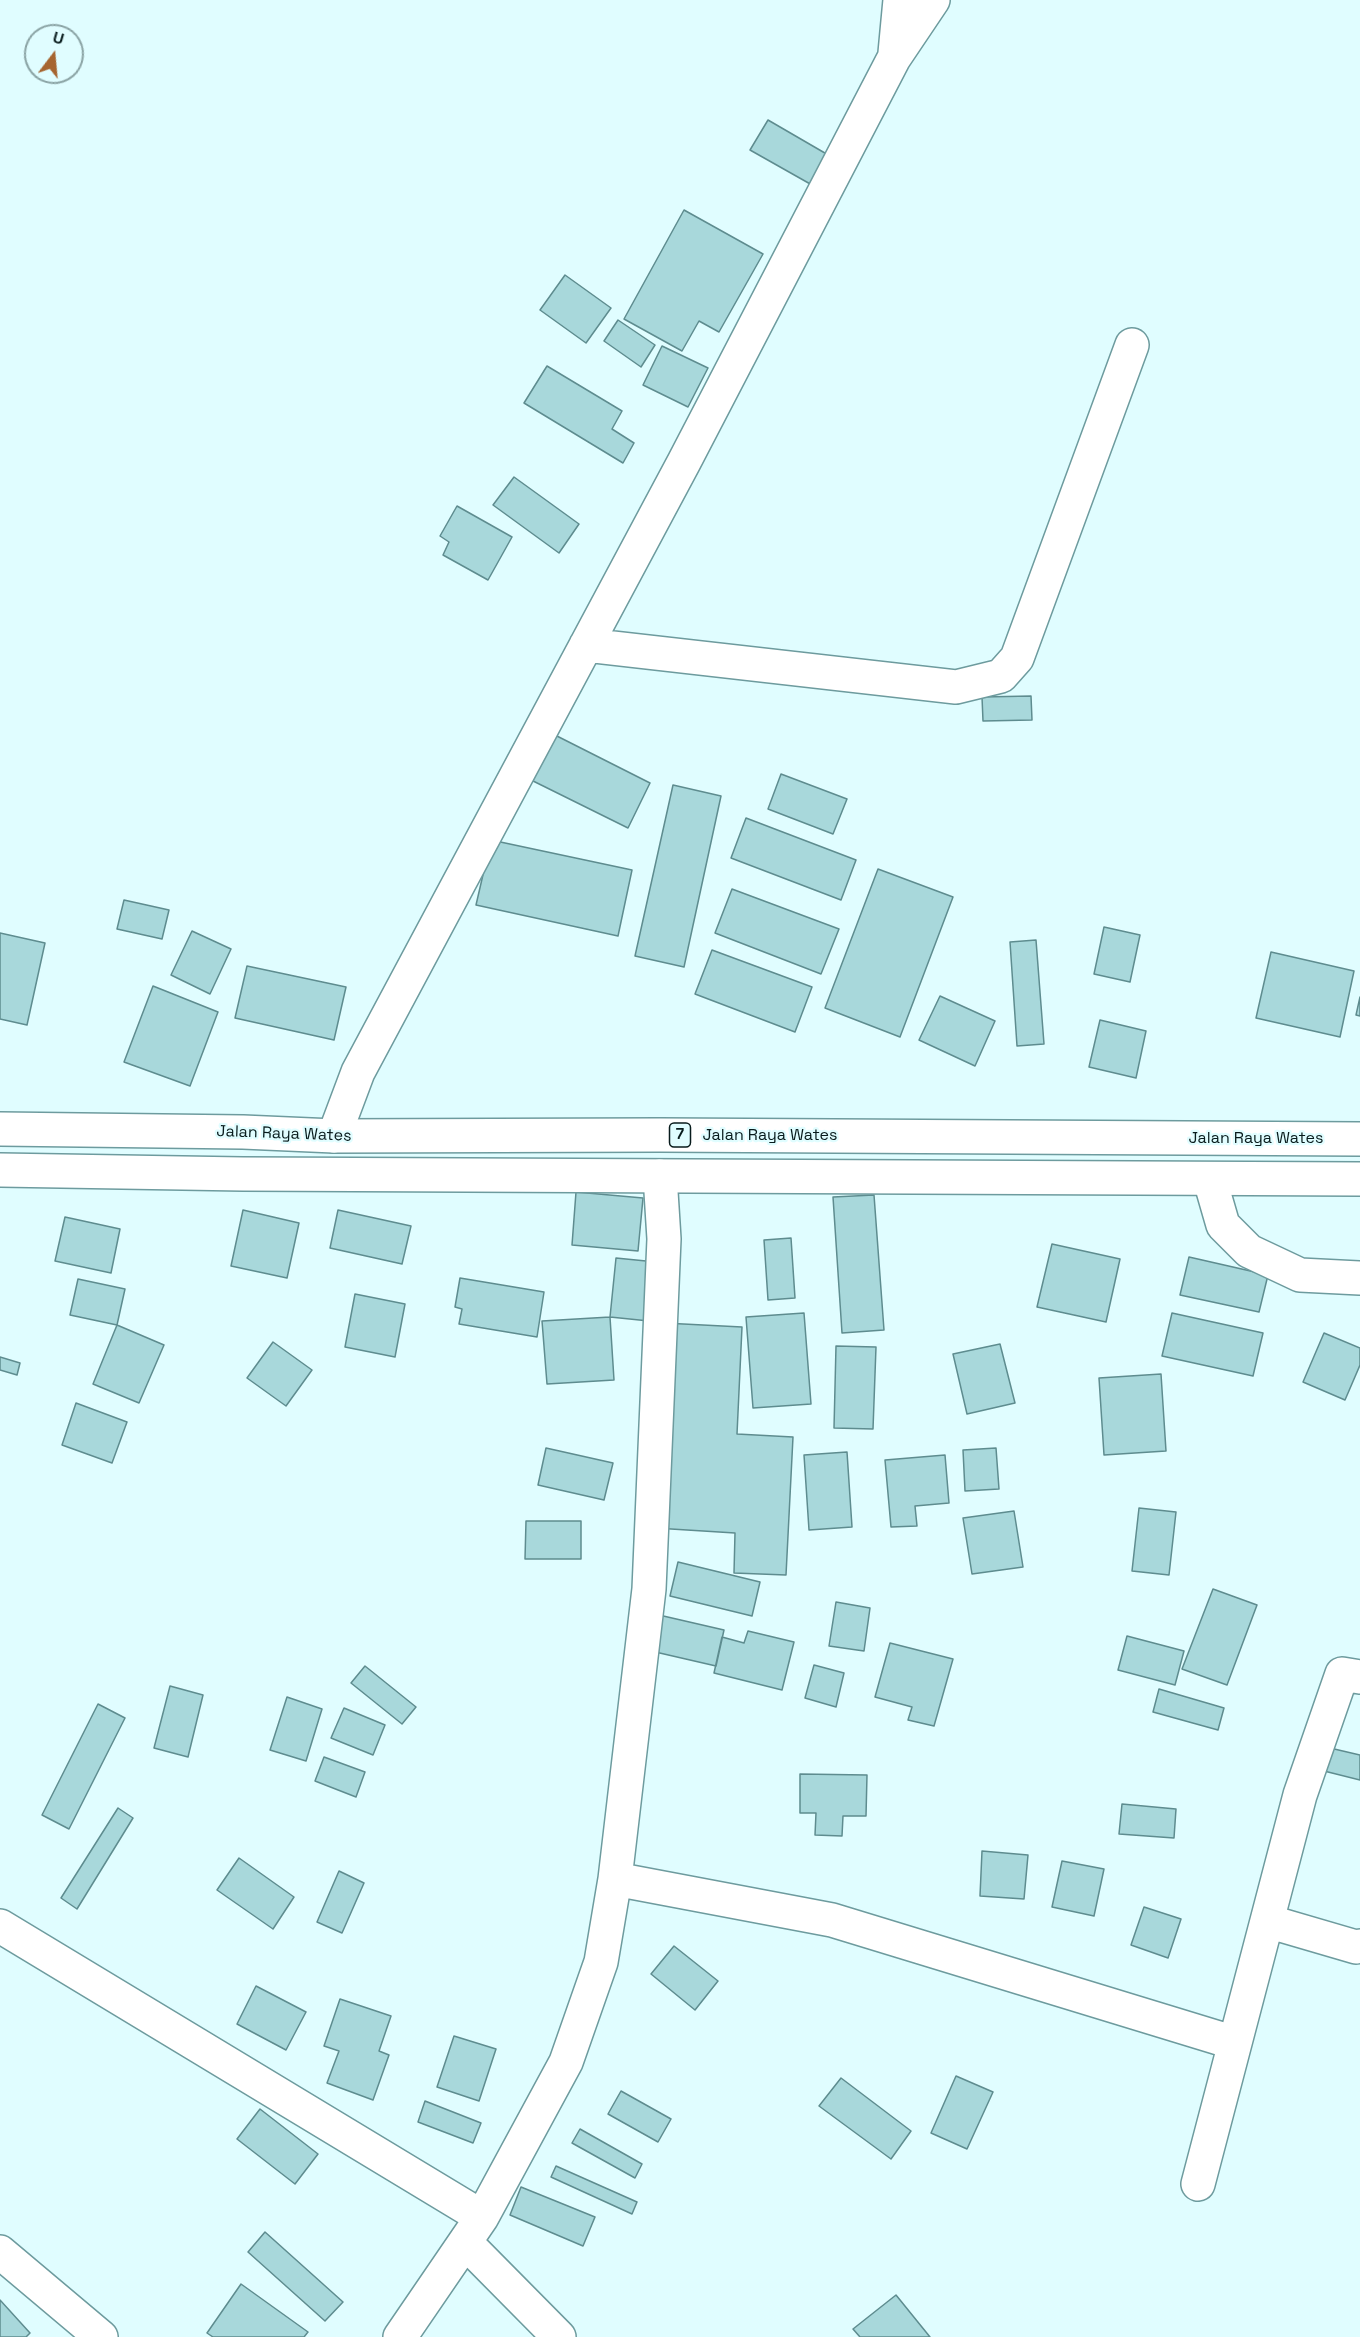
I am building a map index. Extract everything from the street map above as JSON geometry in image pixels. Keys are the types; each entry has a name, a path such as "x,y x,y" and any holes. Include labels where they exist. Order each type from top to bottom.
{"main road":[{"path":"894,58 900,0"},
{"path":"334,1136 358,1072 684,462 894,58 933,0"},
{"path":"586,645 956,687 1002,676 1017,658 1132,345"},
{"name":"Jalan Raya Wates","path":"0,1129 243,1132 334,1136 672,1135 1360,1139"},
{"path":"0,1170 1360,1179"},
{"path":"400,2337 473,2230 566,2062 601,1962 615,1879 649,1589 663,1239 660,1176"},
{"path":"1210,1179 1223,1225 1249,1251 1300,1275 1360,1278"},
{"path":"1198,2184 1300,1795 1342,1674 1360,1677"},
{"path":"615,1879 832,1920 1235,2043"},
{"path":"1267,1921 1360,1947"},
{"path":"0,1926 473,2230 559,2337"},
{"path":"0,2252 101,2337"}],"building":[{"path":"768,120 830,156 812,185 750,150"},
{"path":"684,210 763,254 719,332 699,321 682,351 624,319"},
{"path":"565,275 611,308 586,343 540,310"},
{"path":"618,320 655,345 641,367 604,341"},
{"path":"662,346 708,368 688,407 643,385"},
{"path":"547,366 622,411 612,429 634,443 623,463 524,403"},
{"path":"514,477 579,524 559,553 493,505"},
{"path":"457,506 512,537 488,580 443,555 449,542 440,536"},
{"path":"1031,696 1032,720 983,721 982,697"},
{"path":"547,731 650,783 628,828 525,777"},
{"path":"781,774 847,799 833,834 768,809"},
{"path":"673,785 721,796 684,967 635,956"},
{"path":"746,818 856,860 841,900 731,858"},
{"path":"491,840 632,870 618,936 476,905"},
{"path":"878,869 953,897 900,1037 825,1008"},
{"path":"732,889 839,929 821,974 715,933"},
{"path":"124,900 169,910 162,939 117,929"},
{"path":"1104,927 1140,935 1130,982 1094,974"},
{"path":"192,931 231,949 210,994 171,975"},
{"path":"0,933 45,943 27,1025 0,1019"},
{"path":"1036,940 1044,1044 1017,1046 1010,942"},
{"path":"712,950 812,987 795,1032 695,994"},
{"path":"1271,952 1354,971 1340,1037 1256,1018"},
{"path":"247,966 346,987 334,1040 235,1018"},
{"path":"153,986 218,1012 190,1086 124,1062"},
{"path":"940,996 995,1021 975,1066 919,1040"},
{"path":"1360,997 1360,1016 1356,1015"},
{"path":"1100,1020 1146,1031 1136,1078 1089,1067"},
{"path":"576,1192 643,1198 638,1251 572,1245"},
{"path":"874,1195 884,1330 842,1333 833,1197"},
{"path":"243,1210 299,1223 287,1278 231,1266"},
{"path":"338,1210 411,1226 402,1264 330,1248"},
{"path":"65,1217 120,1229 111,1273 55,1261"},
{"path":"791,1238 795,1298 768,1300 764,1240"},
{"path":"1052,1244 1120,1259 1106,1322 1037,1307"},
{"path":"1189,1257 1268,1275 1259,1312 1180,1295"},
{"path":"616,1258 656,1262 649,1321 610,1317"},
{"path":"460,1278 544,1292 537,1337 459,1324 462,1309 455,1307"},
{"path":"78,1279 125,1289 117,1325 70,1315"},
{"path":"355,1294 405,1304 395,1357 345,1347"},
{"path":"804,1313 811,1404 753,1408 746,1317"},
{"path":"1172,1313 1263,1333 1253,1376 1162,1356"},
{"path":"610,1317 614,1380 547,1384 542,1321"},
{"path":"664,1323 742,1327 737,1434 793,1437 786,1575 734,1573 735,1533 655,1528"},
{"path":"117,1325 164,1345 139,1403 93,1384"},
{"path":"1324,1333 1360,1348 1360,1365 1345,1400 1303,1382"},
{"path":"273,1342 312,1370 286,1406 247,1378"},
{"path":"1000,1344 1015,1403 967,1414 953,1354"},
{"path":"836,1346 876,1347 873,1429 834,1428"},
{"path":"0,1357 20,1363 17,1375 0,1370"},
{"path":"1161,1374 1166,1451 1104,1455 1099,1378"},
{"path":"76,1403 127,1422 112,1463 62,1445"},
{"path":"546,1448 613,1463 604,1500 538,1485"},
{"path":"996,1448 999,1489 965,1491 963,1450"},
{"path":"847,1452 852,1527 809,1530 804,1455"},
{"path":"945,1455 949,1503 915,1506 917,1526 891,1527 885,1460"},
{"path":"1139,1508 1176,1512 1169,1575 1132,1571"},
{"path":"1014,1511 1023,1567 972,1574 963,1518"},
{"path":"526,1521 581,1521 581,1559 525,1559"},
{"path":"678,1562 760,1582 752,1616 670,1596"},
{"path":"1213,1589 1257,1605 1227,1685 1182,1669"},
{"path":"836,1602 870,1608 864,1651 829,1646"},
{"path":"659,1615 724,1630 716,1666 651,1651"},
{"path":"748,1631 794,1642 782,1690 714,1673 722,1637 744,1643"},
{"path":"1127,1636 1184,1651 1175,1685 1118,1670"},
{"path":"890,1643 953,1659 934,1726 908,1720 912,1707 875,1697"},
{"path":"814,1665 844,1673 836,1707 805,1698"},
{"path":"365,1666 416,1707 402,1724 351,1683"},
{"path":"170,1686 203,1695 188,1757 154,1748"},
{"path":"1159,1689 1224,1708 1218,1730 1153,1712"},
{"path":"287,1697 322,1709 306,1761 270,1750"},
{"path":"98,1704 125,1718 69,1829 42,1815"},
{"path":"344,1708 385,1725 373,1755 331,1738"},
{"path":"1330,1748 1360,1755 1360,1780 1324,1771"},
{"path":"324,1757 365,1772 356,1797 315,1781"},
{"path":"800,1774 867,1775 866,1816 843,1816 842,1836 815,1835 816,1813 800,1813"},
{"path":"1122,1804 1176,1809 1174,1838 1119,1834"},
{"path":"118,1808 133,1818 77,1909 61,1898"},
{"path":"982,1851 1028,1855 1024,1899 980,1896"},
{"path":"239,1858 294,1897 273,1929 217,1890"},
{"path":"1062,1861 1104,1869 1094,1916 1052,1907"},
{"path":"339,1871 364,1883 342,1933 317,1922"},
{"path":"1144,1907 1181,1919 1168,1958 1131,1945"},
{"path":"674,1946 718,1981 695,2010 651,1974"},
{"path":"256,1986 306,2012 286,2050 237,2024"},
{"path":"340,1999 391,2016 379,2051 389,2055 373,2100 327,2083 339,2051 324,2046"},
{"path":"454,2036 496,2049 479,2101 437,2087"},
{"path":"956,2076 993,2092 967,2149 931,2133"},
{"path":"841,2078 911,2131 891,2159 819,2106"},
{"path":"621,2091 671,2119 658,2142 608,2114"},
{"path":"425,2101 481,2123 473,2143 418,2122"},
{"path":"260,2109 318,2154 295,2184 237,2139"},
{"path":"580,2129 642,2164 635,2178 572,2143"},
{"path":"556,2166 637,2202 632,2214 551,2177"},
{"path":"521,2187 595,2217 583,2246 510,2215"},
{"path":"265,2232 343,2302 325,2321 248,2252"},
{"path":"241,2284 308,2332 304,2337 213,2337 207,2333"},
{"path":"896,2295 930,2337 860,2337 853,2329"},
{"path":"0,2300 30,2333 26,2337 0,2337"}]}
